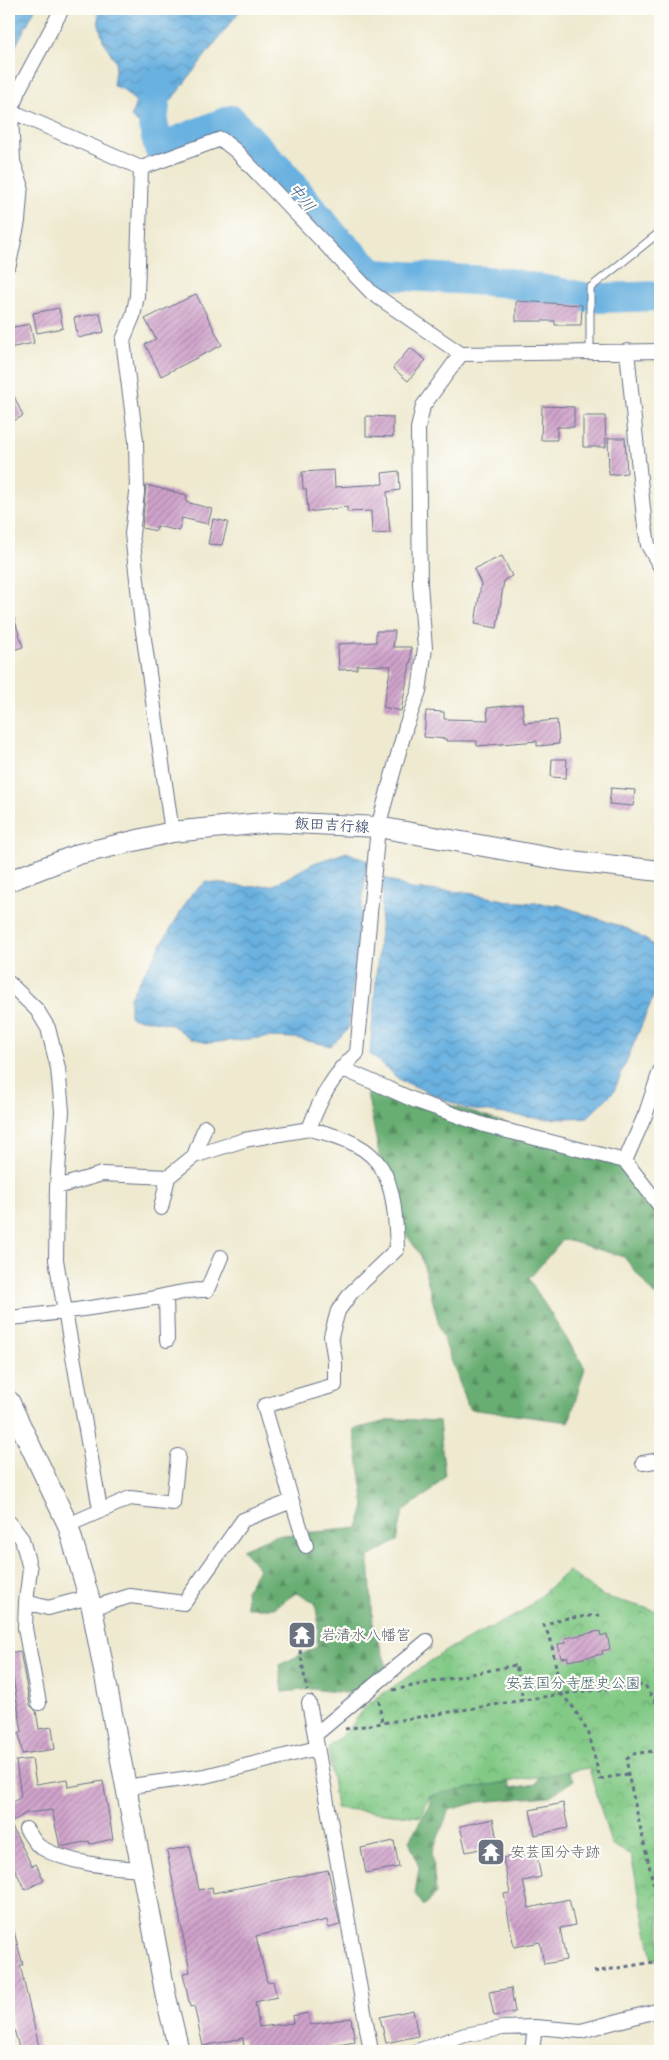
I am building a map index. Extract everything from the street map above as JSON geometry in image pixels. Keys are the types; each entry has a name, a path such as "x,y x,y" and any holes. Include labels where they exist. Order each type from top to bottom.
{"street":[{"path":"9,264 18,221 21,184 11,161 11,111 18,91 62,9"},
{"path":"11,111 141,168 221,139 236,151 372,293 461,354 660,351"},
{"path":"141,168 137,296 133,316 123,340 136,441 137,493 132,534 142,625 172,832"},
{"path":"627,351 648,545 660,566"},
{"path":"309,1129 323,1093 340,1068 357,1053 378,827 406,726 419,691 425,648 420,584 418,430 423,406 461,354"},
{"name":"飯田吉行線","path":"9,881 79,854 172,832 273,822 378,827 562,860 660,871"},
{"path":"9,983 37,1010 48,1028 58,1068 62,1111 57,1187 56,1260 100,1509"},
{"path":"340,1068 416,1101 484,1125 625,1160 660,1206"},
{"path":"625,1160 646,1113 660,1071"},
{"path":"194,1156 205,1127"},
{"path":"161,1208 168,1177 194,1156 244,1140 309,1129 336,1135 368,1150 388,1178 395,1210 397,1249 351,1293 338,1311 331,1336 335,1362 334,1384 264,1406 306,1546"},
{"path":"57,1187 102,1174 168,1177"},
{"path":"9,1318 66,1312 166,1296 194,1289 207,1290 221,1256"},
{"path":"166,1296 167,1340"},
{"path":"9,1401 68,1524 91,1602 179,2051"},
{"path":"68,1524 86,1519 100,1509 130,1498 173,1503 178,1456"},
{"path":"643,1463 660,1460"},
{"path":"26,1602 48,1608 130,1596 184,1603 242,1520 292,1501"},
{"path":"9,1522 22,1539 30,1569 24,1628 40,1703"},
{"path":"127,1793 138,1785 205,1776 316,1741 427,1641"},
{"path":"309,1703 371,2051"},
{"path":"26,1829 39,1846 63,1856 103,1866 142,1870"},
{"path":"417,2051 465,2035 503,2028 536,2027 581,2031 660,2010"},
{"path":"532,2051 536,2027"}],"lane":[{"path":"590,352 590,288 660,232"}],"path":[{"path":"600,1615 561,1619 544,1625 551,1641 561,1694 573,1707 589,1734 600,1779 628,1774"},
{"path":"300,1650 306,1686"},
{"path":"387,1691 516,1665 523,1700"},
{"path":"343,1730 561,1694 645,1685 660,1710"},
{"path":"378,1693 382,1723"},
{"path":"660,1750 633,1754 626,1759 660,1912"},
{"path":"594,1972 660,1960"}],"green space":[{"path":"364,1078 625,1161 660,1204 660,1296 654,1295 624,1257 563,1239 529,1279 585,1368 569,1422 469,1409 441,1332 421,1256 390,1210"},
{"path":"396,1419 439,1421 445,1476 430,1492 403,1511 397,1541 369,1557 373,1622 390,1677 363,1695 311,1689 283,1692 279,1665 317,1647 318,1621 315,1602 296,1593 274,1608 247,1608 246,1589 259,1569 242,1549 273,1536 358,1528 365,1507 354,1429"},
{"name":"安芸国分寺歴史公園","path":"568,1571 603,1596 660,1612 660,1959 653,1960 631,1855 611,1844 589,1768 430,1795 421,1817 336,1808 328,1748 348,1730 368,1704 450,1648 522,1612"},
{"path":"500,1761 512,1788 536,1784 543,1767 565,1768 574,1780 550,1796 479,1802 449,1810 432,1853 436,1893 424,1906 415,1894 419,1867 409,1840 430,1805 430,1782"}],"water":[{"path":"9,9 35,9 12,53 9,55"},
{"path":"98,9 241,9 153,124 142,126 131,117 136,102 121,88 113,86 116,62 103,40 99,25"},
{"path":"347,852 367,861 348,1029 331,1046 295,1038 268,1037 208,1043 191,1039 171,1024 130,1017 130,997 192,893 207,882 248,887 274,885 314,863"},
{"path":"384,877 410,889 463,892 509,901 559,905 628,929 651,943 660,960 659,983 614,1091 588,1117 543,1119 467,1109 400,1080 370,1054"}],"building":[{"path":"196,294 222,345 161,376 145,344 156,339 145,319"},
{"path":"516,301 582,305 581,325 555,325 555,321 516,321"},
{"path":"59,308 63,328 37,333 33,313"},
{"path":"100,313 104,332 78,338 74,318"},
{"path":"30,324 34,343 9,348 9,328"},
{"path":"410,348 426,360 408,381 393,368"},
{"path":"9,385 23,416 9,423"},
{"path":"542,406 574,407 574,427 557,427 557,440 541,440"},
{"path":"366,416 393,417 393,437 366,436"},
{"path":"583,416 605,416 606,447 583,447"},
{"path":"608,438 625,438 627,473 609,475"},
{"path":"334,470 335,487 383,484 382,473 399,471 400,490 387,492 390,533 372,534 371,511 347,512 347,507 308,512 306,489 303,489 302,472"},
{"path":"146,485 187,495 186,502 212,509 208,524 182,518 179,531 157,526 156,531 142,528"},
{"path":"213,519 228,522 222,545 208,544"},
{"path":"502,556 512,576 504,580 497,628 475,624 481,584 474,569"},
{"path":"12,611 23,647 9,651 9,612"},
{"path":"376,631 395,631 393,647 411,647 411,658 401,711 383,707 391,666 357,665 357,669 339,670 338,644 376,642"},
{"path":"522,704 524,723 557,720 559,744 537,746 537,741 477,746 477,741 446,741 446,739 424,737 426,711 444,712 444,719 488,720 487,708"},
{"path":"552,759 567,759 566,778 551,777"},
{"path":"611,788 635,790 633,806 609,804"},
{"path":"600,1631 601,1636 607,1634 610,1649 602,1651 603,1654 568,1661 568,1657 561,1658 558,1644 566,1643 565,1638"},
{"path":"20,1651 30,1705 36,1711 39,1729 52,1727 55,1749 22,1754 19,1732 22,1732 9,1653"},
{"path":"32,1759 36,1784 67,1779 68,1787 103,1781 113,1839 90,1844 89,1841 60,1847 52,1810 26,1813 10,1823 32,1866 36,1864 44,1880 25,1890 9,1857 9,1805 21,1797 16,1761"},
{"path":"563,1803 568,1828 535,1835 530,1810"},
{"path":"493,1819 498,1845 466,1852 460,1826"},
{"path":"394,1841 399,1867 366,1873 361,1848"},
{"path":"190,1846 199,1890 212,1887 213,1893 328,1870 340,1925 329,1928 327,1920 256,1936 267,1982 273,1981 277,1997 255,2002 259,2027 293,2023 292,2016 308,2013 310,2025 351,2018 355,2042 327,2047 328,2051 256,2051 255,2047 244,2048 243,2038 203,2046 194,2006 190,2007 183,1973 190,1972 167,1851"},
{"path":"536,1851 541,1877 523,1881 529,1908 569,1899 575,1925 560,1928 566,1960 544,1964 540,1942 514,1947 504,1894 510,1893 503,1858"},
{"path":"13,1928 23,1965 20,1965 40,2051 20,2051 9,2011 9,1929"},
{"path":"511,1988 515,2012 494,2016 489,1992"},
{"path":"413,2010 418,2036 386,2043 380,2017"}],"waterway":[{"name":"中川","path":"157,84 153,124 159,148 231,120 285,176 334,236 374,274 502,282 584,297"},
{"name":"中川","path":"599,298 660,296"}],"place":[{"name":"岩清水八幡宮","path":"302,1635"},
{"name":"安芸国分寺跡","path":"491,1852"}]}
